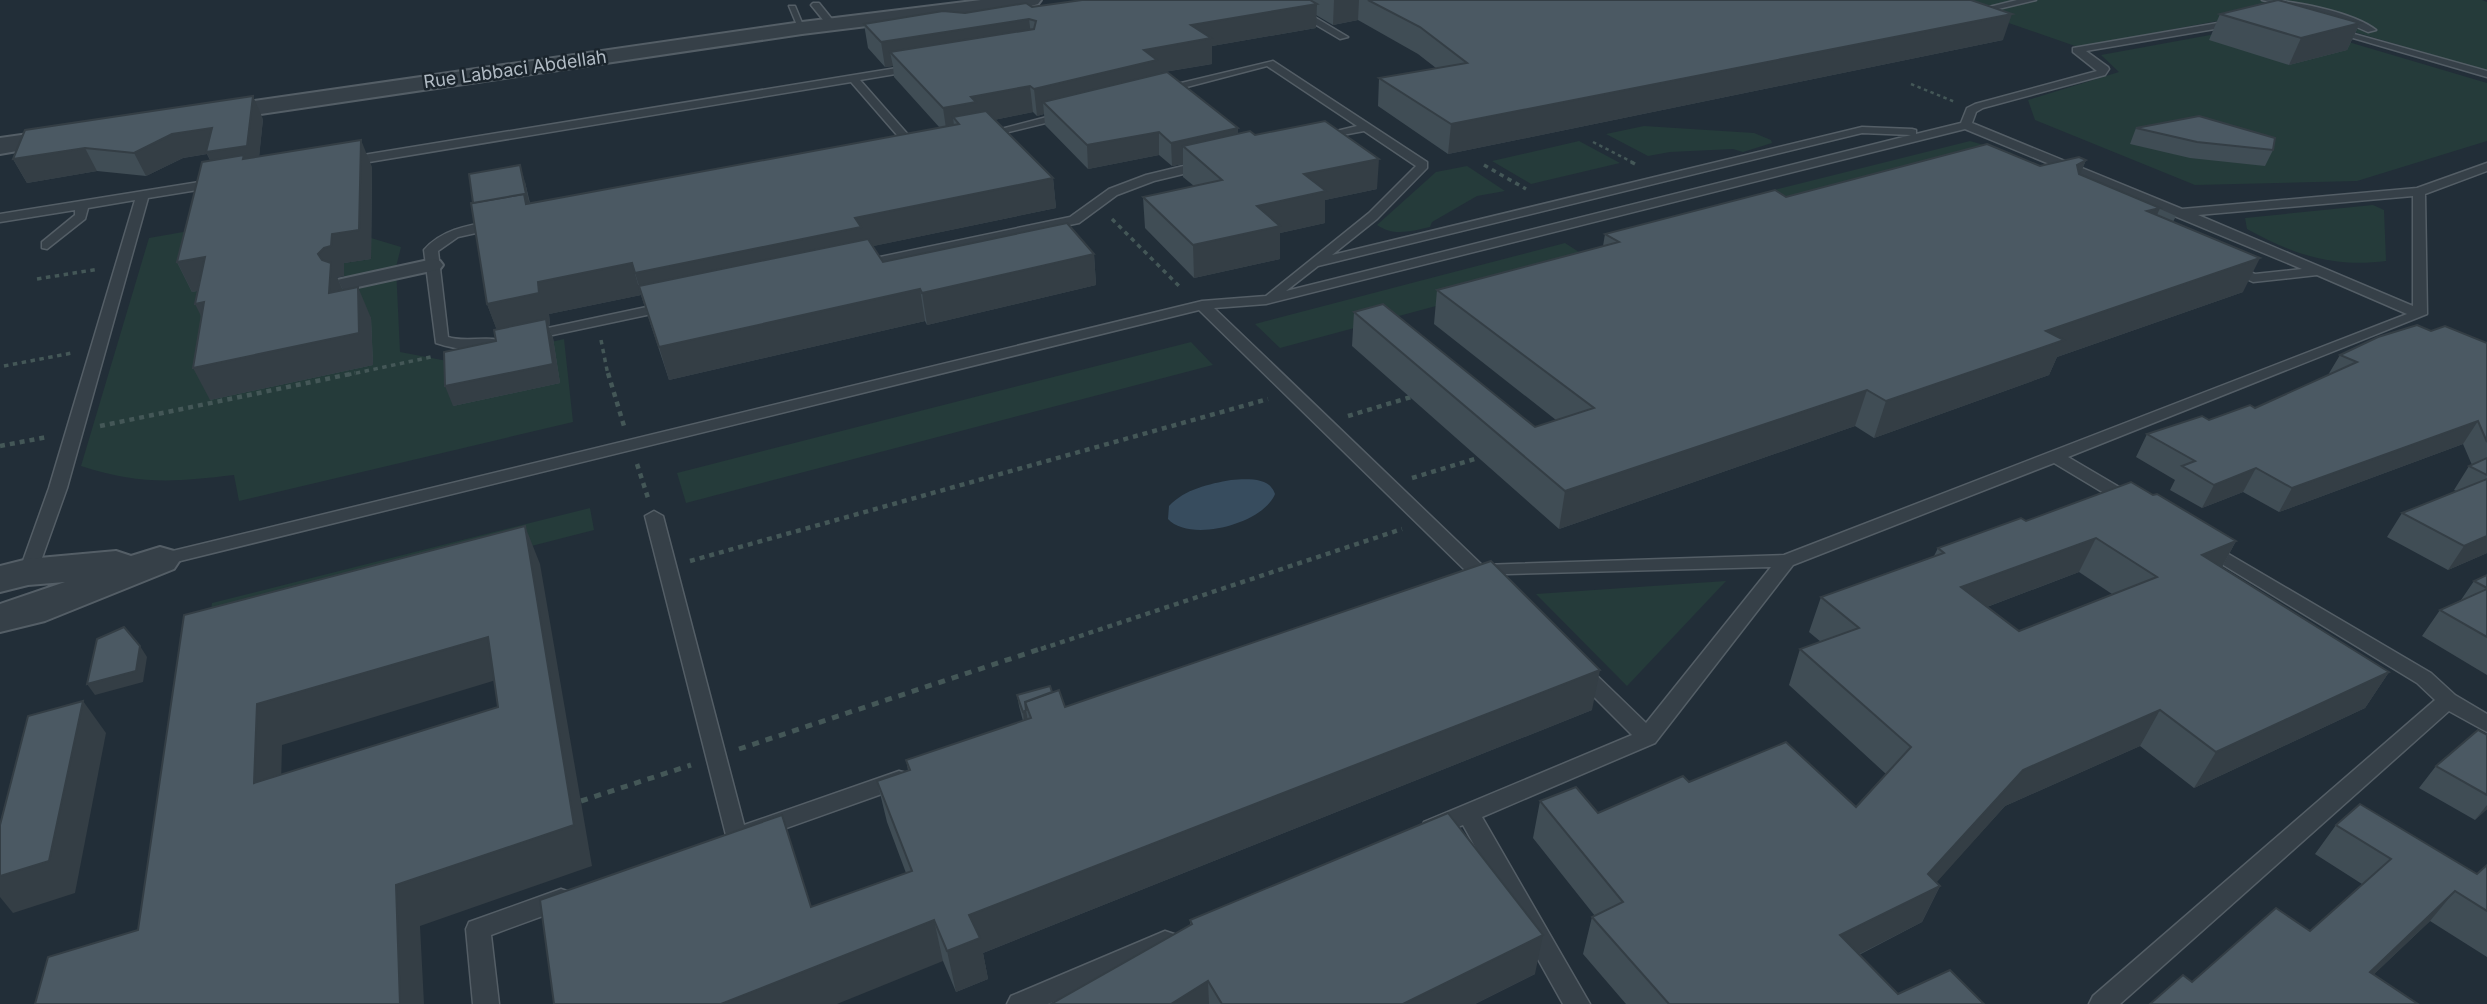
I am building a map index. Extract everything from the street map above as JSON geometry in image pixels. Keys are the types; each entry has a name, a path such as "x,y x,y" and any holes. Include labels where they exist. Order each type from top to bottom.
{"street":[{"name":"Rue Labbaci Abdellah","path":"179,117 798,20 1005,0"},
{"name":"Rue Labbaci Abdellah","path":"825,17 1031,0"},
{"path":"0,144 96,129"},
{"path":"344,284 433,265"},
{"path":"14,575 114,571 160,560"},
{"path":"0,618 30,611 114,571"}],"lane":[{"path":"1279,0 1343,37"},
{"path":"1990,8 2031,0"},
{"path":"2267,0 2346,19 2448,63"},
{"path":"1966,125 1971,110 1979,106 2101,73 2104,69 2077,50 2245,21"},
{"path":"2325,27 2487,74"},
{"path":"1150,94 1269,63 1423,165 1373,216 1266,300"},
{"path":"334,164 922,67"},
{"path":"853,78 913,148"},
{"path":"974,136 1083,111"},
{"path":"160,560 1202,305 1266,300 1966,125 2420,314"},
{"path":"1311,140 1364,128"},
{"path":"1312,264 1862,130 1930,133"},
{"path":"850,268 1074,220 1113,192 1150,178 1217,162"},
{"path":"2180,213 2419,192 2487,167"},
{"path":"0,218 225,182"},
{"path":"2084,193 2107,183"},
{"path":"2419,192 2420,314"},
{"path":"14,575 58,488 72,432 143,195"},
{"path":"47,246 80,216 82,205"},
{"path":"516,221 461,231 442,239 431,250 441,340 460,346 489,345 687,303"},
{"path":"2217,262 2253,278 2319,271"},
{"path":"1202,305 1497,590"},
{"path":"1453,580 1477,571 1786,561 2420,314"},
{"path":"2055,456 2150,513"},
{"path":"654,516 736,837"},
{"path":"2198,542 2424,678 2448,700 2487,724"},
{"path":"1417,835 1647,737 1786,561"},
{"path":"1567,659 1647,737"},
{"path":"2102,1004 2448,700"},
{"path":"710,846 919,771"},
{"path":"1468,813 1577,1004"},
{"path":"486,1004 478,929 582,892"},
{"path":"1020,1004 1187,933"}],"path":[{"path":"1911,84 1961,104"},
{"path":"1593,142 1634,164"},
{"path":"1484,165 1526,189"},
{"path":"1129,233 1158,269"},
{"path":"37,279 121,266"},
{"path":"602,348 611,388"},
{"path":"4,366 97,349"},
{"path":"0,446 435,356"},
{"path":"667,568 1293,392"},
{"path":"1324,422 1411,397"},
{"path":"1389,485 1478,458"},
{"path":"581,802 1426,522"}],"green space":[{"path":"1942,0 2482,0 2487,2 2487,71 2331,25 2244,16 2078,47"},
{"path":"2281,22 2487,83 2487,141 2357,181 2195,185 2035,120 2028,100 2119,72 2101,55"},
{"path":"1644,126 1754,133 1771,140 1772,143 1743,152 1733,149 1670,152 1648,156 1606,134"},
{"path":"1579,141 1620,163 1531,184 1492,161"},
{"path":"1970,141 2012,153 1775,216 1742,198"},
{"path":"1467,166 1505,191 1477,196 1432,222 1430,227 1396,232 1377,225 1436,172"},
{"path":"2373,205 2384,210 2386,261 2331,261 2297,252 2247,229 2245,218"},
{"path":"206,228 219,286 343,309 344,263 371,259 371,238 401,247 396,267 400,352 458,363 564,339 573,422 239,501 234,475 193,479 140,479 81,466 149,238"},
{"path":"1565,243 1596,263 1280,348 1255,324"},
{"path":"1191,342 1213,365 686,503 677,473"},
{"path":"590,508 594,530 208,629 212,603"},
{"path":"1726,581 1627,686 1536,594"}],"water":[{"path":"1231,480 1263,482 1272,488 1275,494 1268,505 1256,514 1225,527 1192,529 1178,526 1168,519 1169,506 1182,495"}],"building":[{"path":"1082,0 1310,0 1317,4 1191,25 1211,38 1144,50 1157,60 1034,89 1030,86 971,97 976,102 943,108 890,52 1034,29 1036,21 1029,19 881,42 864,24 943,11 965,13 1026,3 1032,7"},
{"path":"1368,0 1971,0 2012,14 1451,124 1379,78 1467,63 1420,27"},
{"path":"2278,0 2360,23 2301,38 2220,14"},
{"path":"1167,72 1238,128 1171,143 1159,132 1087,145 1043,102"},
{"path":"253,96 247,146 206,152 212,128 172,134 134,153 85,148 13,159 25,130"},
{"path":"986,111 1053,178 855,218 861,227 635,273 632,263 538,282 539,293 487,304 471,203 524,194 526,204 959,124 953,117"},
{"path":"2199,116 2275,138 2273,150 2197,142 2136,128"},
{"path":"1325,121 1379,159 1304,174 1326,191 1257,206 1280,226 1193,245 1143,197 1222,180 1183,146 1250,131 1255,135"},
{"path":"361,140 359,230 332,234 331,246 318,254 322,260 331,263 329,293 358,287 359,333 193,368 204,302 195,304 205,257 177,262 202,162 244,155 243,159"},
{"path":"1987,144 2040,166 2079,157 2086,160 2077,165 2079,174 2160,208 2147,211 2260,258 2046,331 2064,340 1886,401 1867,390 1565,491 1354,312 1383,304 1535,427 1594,408 1437,290 1619,242 1605,234 1775,190 1786,197"},
{"path":"520,165 526,194 473,203 469,174"},
{"path":"1067,223 1094,254 922,293 920,289 659,347 639,286 868,239 883,262"},
{"path":"546,319 553,364 445,386 444,352 496,341 494,330"},
{"path":"2417,325 2431,331 2445,326 2487,343 2487,442 2478,421 2292,488 2256,468 2214,485 2182,466 2195,461 2147,434 2202,416 2209,420 2250,405 2255,408 2357,362 2340,355 2378,337"},
{"path":"2487,458 2487,475 2469,466"},
{"path":"2487,479 2487,536 2464,546 2402,513"},
{"path":"2131,482 2153,495 2157,494 2236,541 2202,555 2389,672 2216,752 2160,710 2023,770 1928,874 1940,886 1840,935 1898,994 1950,970 1984,1004 1669,1004 1592,917 1623,902 1540,801 1576,787 1598,813 1683,776 1689,782 1786,742 1856,807 1911,747 1800,649 1859,628 1821,597 1944,553 1938,548 2021,518 2026,521","holes":["2096,538 2157,577 2019,631 1961,587"]},
{"path":"525,526 574,825 396,885 400,1004 35,1004 48,957 138,930 184,615","holes":["488,637 498,707 254,783 257,704"]},
{"path":"1491,561 1600,670 969,915 980,938 947,951 934,920 721,1004 554,1004 540,900 782,815 811,907 912,871 877,781 910,770 906,760 1031,718 1025,702 1059,690 1065,707"},
{"path":"2487,575 2487,588 2474,581"},
{"path":"2487,589 2487,637 2440,610"},
{"path":"124,627 140,646 136,671 87,684 97,639"},
{"path":"1050,686 1052,692 1025,702 1026,710 1023,712 1017,695"},
{"path":"83,701 49,861 0,876 0,825 28,716"},
{"path":"2478,730 2487,735 2487,795 2436,766"},
{"path":"2360,804 2477,874 2487,865 2487,911 2455,891 2370,972 2418,1004 2150,1004 2183,975 2192,982 2276,908 2310,931 2391,859 2336,825"},
{"path":"1448,813 1543,935 1403,1004 1222,1004 1208,981 1171,1004 1051,1004 1192,924 1190,920"}]}
